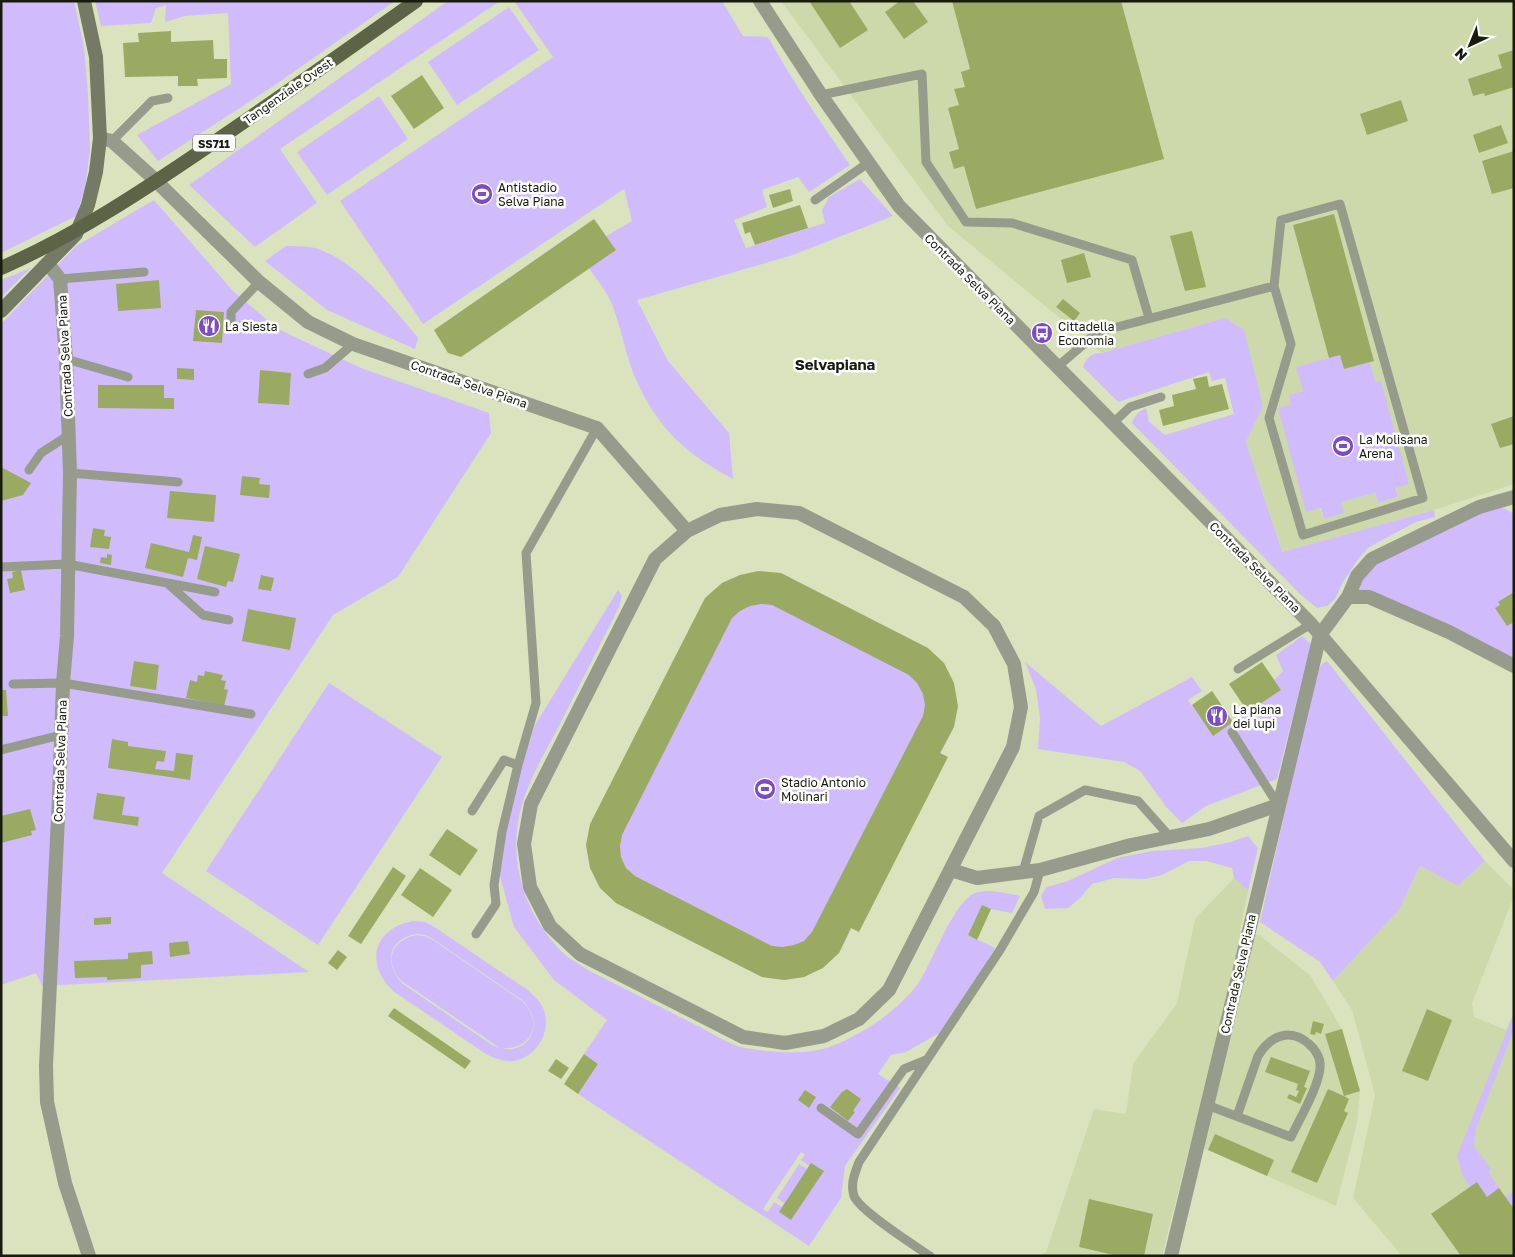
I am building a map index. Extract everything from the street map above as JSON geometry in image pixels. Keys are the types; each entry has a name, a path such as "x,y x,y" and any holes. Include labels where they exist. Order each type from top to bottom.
{"main road":[{"path":"1,311 76,234 88,205 106,140 96,57 84,1"},
{"name":"Tangenziale Ovest","path":"1,268 28,256 130,199 262,110 416,1"}],"street":[{"name":"Contrada Selva Piana","path":"760,1 821,95 899,206 1311,624 1514,861"},
{"name":"Contrada Selva Piana","path":"106,140 152,176 259,282 308,322 353,344 597,428"},
{"name":"Contrada Selva Piana","path":"48,264 60,279 66,359 70,473 67,636 63,683 46,1066 48,1102 65,1183 88,1256"},
{"path":"597,428 687,532"},
{"path":"1320,635 1348,597 1357,576 1372,559 1479,507 1514,497"},
{"path":"757,509 799,513 964,597 994,626 1014,664 1020,707 1013,747 951,870 889,990 859,1019 824,1036 785,1043 744,1037 580,954 550,926 530,887 524,844 531,804 655,560 687,532 720,515 748,510 757,509"},
{"path":"1348,597 1369,597 1449,632 1514,666"},
{"name":"Contrada Selva Piana","path":"1171,1256 1320,635"},
{"path":"951,870 978,878 1040,870 1131,844 1209,829 1278,805"}],"lane":[{"path":"821,95 922,74 926,162 966,222 1012,223 1132,260 1149,318"},
{"path":"106,140 152,101 168,98"},
{"path":"815,200 868,163"},
{"path":"1340,204 1423,498 1302,535 1269,418 1291,344 1274,286 1281,220 1340,204"},
{"path":"60,279 144,272"},
{"path":"231,321 231,312 259,282"},
{"path":"1057,366 1098,332 1274,286"},
{"path":"308,374 325,368 353,344"},
{"path":"66,359 128,377"},
{"path":"1113,423 1130,407 1161,397"},
{"path":"476,934 496,904 494,885 502,832 518,765 536,703 526,554 597,428"},
{"path":"30,470 41,453 69,435"},
{"path":"70,473 178,482"},
{"path":"1,567 68,564 215,592"},
{"path":"165,582 203,615 229,620"},
{"path":"1238,669 1311,624"},
{"path":"13,684 63,683 251,714"},
{"path":"1232,732 1278,805"},
{"path":"1,750 61,735"},
{"path":"472,810 504,760 518,765"},
{"path":"1023,872 1038,816 1085,790 1138,801 1170,837"},
{"path":"930,1256 865,1209 854,1197 852,1179 859,1162 1000,950 1034,892 1040,870"},
{"path":"1207,1105 1237,1116 1292,1136 1319,1077 1320,1063 1315,1049 1303,1038 1290,1035 1280,1036 1271,1040 1258,1056 1237,1116"},
{"path":"821,1108 858,1134 904,1069 926,1060"}],"shaded area":[{"path":"1,1 74,1 84,47 90,149 85,189 76,216 1,253"},
{"path":"95,1 395,1 272,87 158,161 137,135 231,84 228,13 185,16 165,22 166,5 156,8 151,23 101,26"},
{"path":"448,1 500,1 280,149 317,203 255,247 189,185"},
{"path":"514,1 722,1 743,36 768,37 797,86 850,165 809,192 798,177 762,190 767,207 734,220 746,248 825,223 822,210 829,197 860,179 893,216 790,256 637,300 668,361 729,433 733,479 689,451 656,415 634,374 612,304 605,290 589,268 616,250 606,236 632,221 624,189 423,324 340,201 553,57"},
{"path":"781,1 1514,1 1514,484 1434,510 1282,552 1246,442 1263,406 1225,318 1102,353 948,226","holes":["1340,355 1344,369 1376,382 1381,381 1398,497 1378,503 1375,493 1341,502 1343,513 1324,519 1278,408 1291,404 1303,391 1297,367"]},
{"path":"509,7 539,50 457,105 428,62"},
{"path":"379,96 408,139 327,195 297,152"},
{"path":"154,200 233,291 278,329 361,368 489,413 491,433 398,577 333,615 162,873 309,972 42,986 36,973 1,985 1,324 76,246"},
{"path":"286,246 310,247 325,252 355,271 384,298 418,338 415,349 327,310 265,261"},
{"path":"31,268 1,297 1,280"},
{"path":"1225,318 1244,330 1263,406 1246,442 1282,552 1434,510 1435,517 1416,522 1369,547 1343,582 1335,599 1327,606 1317,608 1300,594 1132,423 1134,417 1146,408 1149,422 1165,435 1234,414 1225,378 1212,381 1209,372 1118,402 1083,367 1092,355"},
{"name":"La Molisana Arena","path":"1340,355 1345,369 1370,362 1375,382 1381,381 1409,484 1396,488 1398,497 1378,503 1375,493 1341,502 1344,513 1324,519 1321,508 1306,512 1278,408 1291,404 1289,395 1303,391 1296,367"},
{"path":"1502,507 1514,514 1514,659 1453,626 1366,592 1355,592 1362,579 1377,561 1486,510"},
{"name":"Stadio Antonio Molinari","path":"759,571 944,663 956,694 954,727 839,953 804,977 784,980 762,977 616,903 603,890 595,877 586,845 722,583 740,575"},
{"path":"618,590 622,596 619,607 536,771 523,801 518,821 516,842 517,862 521,881 527,900 536,918 547,935 567,956 586,969 739,1046 770,1051 805,1052 827,1048 858,1034 888,1014 913,991 926,970 952,918 967,898 975,893 986,891 997,891 1020,896 1012,913 982,906 968,935 995,948 948,1028 906,1052 891,1055 878,1074 900,1088 845,1166 841,1198 809,1246 578,1094 598,1064 584,1054 607,1020 554,980 514,927 499,873 506,827 519,775 535,725","holes":["801,1152 805,1155 801,1160 809,1166 807,1169 799,1164 777,1198 784,1203 782,1207 774,1202 768,1212 763,1209"]},
{"path":"1302,636 1311,644 1277,779 1206,806 1182,823 1167,808 1140,771 1124,762 1038,749 1040,718 1036,689 1025,662 1101,726 1192,677 1202,691 1188,700 1213,735 1281,690 1274,680 1283,671 1276,655"},
{"path":"1327,661 1485,861 1458,886 1420,866 1399,910 1333,981 1320,962 1260,922 1316,674 1321,665"},
{"path":"329,683 442,757 318,945 206,871"},
{"path":"1248,836 1258,848 1248,891 1234,878 1232,868 1206,861 1189,861 1162,875 1145,879 1114,878 1092,884 1068,908 1045,909 1041,896 1047,887 1068,881 1117,858 1152,851 1201,848 1231,842"},
{"path":"1485,861 1514,890 1514,896 1472,1003 1474,1017 1506,1030 1514,1013 1514,1256 1402,1256 1353,1198 1375,1095 1352,1010 1333,981 1399,910 1420,866 1458,886"},
{"path":"1234,878 1248,891 1240,930 1259,935 1310,975 1342,1029 1360,1091 1357,1123 1336,1206 1208,1150 1190,1145 1162,1256 1039,1256 1046,1252 1094,1109 1126,1114 1133,1064 1177,1003 1195,919"},
{"path":"413,921 425,922 529,991 541,1004 546,1019 543,1037 533,1051 518,1060 506,1061 492,1057 393,991 378,969 376,958 382,939 389,931","holes":["416,934 425,935 522,1000 530,1010 533,1020 533,1030 530,1038 523,1045 504,1049 492,1045 403,984 397,976 391,961 394,947 399,941 407,937"]},
{"path":"417,935 433,940 522,1001 529,1009 532,1018 533,1026 527,1040 511,1048 500,1048 403,982 393,968 392,954 395,947 401,942"},
{"path":"1514,1013 1514,1029 1476,1129 1474,1146 1491,1169 1489,1173 1505,1197 1514,1191 1514,1248 1463,1177 1457,1156"}],"building":[{"path":"809,1 849,1 868,30 840,48"},
{"path":"900,1 913,1 928,22 904,39 885,12"},
{"path":"952,1 1121,1 1164,159 976,209 964,166 954,169 949,152 959,149 948,108 959,105 954,89 965,87 961,72 970,69"},
{"path":"171,31 171,42 213,40 214,59 227,59 227,78 197,79 198,86 178,86 178,76 125,77 123,43 139,42 138,33"},
{"path":"1514,50 1514,87 1485,96 1484,93 1473,96 1468,79 1502,68 1498,55"},
{"path":"422,75 444,108 414,129 391,96"},
{"path":"1401,100 1408,121 1367,135 1360,114"},
{"path":"1501,125 1508,143 1479,153 1473,135"},
{"path":"1514,151 1514,188 1492,194 1482,161"},
{"path":"790,189 793,201 773,208 769,195"},
{"path":"800,205 808,228 755,245 750,232 745,234 742,223"},
{"path":"1334,214 1374,361 1344,369 1340,355 1329,358 1293,225"},
{"path":"594,219 616,250 461,357 448,353 434,330"},
{"path":"1192,231 1206,287 1185,291 1170,236"},
{"path":"1084,253 1091,277 1067,283 1061,260"},
{"path":"159,280 161,308 118,311 116,284"},
{"path":"1063,299 1080,313 1074,321 1056,307"},
{"name":"La Siesta","path":"196,310 224,312 222,343 193,341"},
{"path":"177,368 194,369 194,380 177,379"},
{"path":"260,370 291,373 289,405 258,403"},
{"path":"1207,376 1209,387 1222,384 1229,409 1163,426 1159,410 1174,406 1172,395 1196,389 1193,379"},
{"path":"98,385 164,385 164,398 174,398 174,409 98,408"},
{"path":"1514,416 1514,444 1500,448 1491,424"},
{"path":"1,467 31,483 23,495 1,501"},
{"path":"242,476 260,478 259,484 270,485 269,498 240,495"},
{"path":"170,491 216,495 214,522 167,518"},
{"path":"93,528 105,530 104,536 111,537 109,549 90,547"},
{"path":"193,535 202,537 197,560 188,558 183,577 145,568 151,543 189,552"},
{"path":"205,546 240,554 233,582 228,581 226,587 197,579"},
{"path":"107,554 112,555 111,565 100,563 101,557 107,558"},
{"path":"21,570 25,590 10,593 7,579 13,578 12,572"},
{"path":"759,571 781,573 928,648 944,663 954,683 958,706 954,727 940,753 948,757 859,932 851,928 839,953 823,968 804,977 784,980 762,977 616,903 600,888 590,868 586,845 590,824 705,598 722,583 740,575","holes":["772,605 909,675 917,683 923,694 925,705 923,716 812,932 804,941 783,947 772,946 635,876 626,868 621,857 620,846 622,835 732,618 750,606"]},
{"path":"261,575 274,578 271,591 258,589"},
{"path":"1514,592 1514,622 1507,626 1495,608 1500,605 1498,602"},
{"path":"248,609 296,618 290,650 242,641"},
{"path":"134,661 159,665 156,690 130,686"},
{"path":"1262,662 1281,690 1248,712 1229,684"},
{"path":"205,671 223,675 221,680 226,681 224,689 228,690 224,706 186,698 190,680 197,682 198,675 204,676"},
{"path":"1,690 6,690 8,716 1,716"},
{"path":"1212,691 1233,722 1213,736 1192,705"},
{"path":"112,739 128,742 128,746 166,751 164,762 157,761 155,769 174,771 176,753 193,755 190,780 108,768"},
{"path":"97,793 125,797 122,815 139,817 138,826 93,819"},
{"path":"30,809 36,830 31,831 32,835 1,843 1,816"},
{"path":"447,829 478,850 460,876 429,855"},
{"path":"393,867 406,876 361,944 348,936"},
{"path":"420,868 452,890 433,917 401,895"},
{"path":"982,905 991,909 977,940 968,935"},
{"path":"111,917 111,924 94,925 94,918"},
{"path":"188,941 190,954 170,957 169,943"},
{"path":"338,950 347,957 337,970 328,963"},
{"path":"152,951 153,964 141,965 141,978 107,980 107,977 75,978 74,961 128,959 128,953"},
{"path":"394,1008 471,1061 465,1069 388,1016"},
{"path":"1427,1009 1452,1020 1428,1081 1402,1071"},
{"path":"1313,1021 1324,1024 1321,1034 1316,1032 1315,1035 1310,1034"},
{"path":"1342,1029 1360,1091 1344,1096 1325,1034"},
{"path":"584,1054 598,1064 578,1094 564,1084"},
{"path":"1271,1057 1310,1071 1304,1087 1307,1088 1300,1104 1287,1098 1289,1094 1296,1097 1299,1091 1296,1090 1298,1084 1265,1072"},
{"path":"556,1059 569,1068 561,1079 548,1071"},
{"path":"847,1089 861,1099 848,1121 830,1107 842,1092"},
{"path":"1328,1089 1349,1099 1344,1111 1348,1113 1317,1183 1291,1172"},
{"path":"805,1090 816,1097 809,1108 798,1100"},
{"path":"1215,1134 1274,1160 1267,1176 1208,1150"},
{"path":"811,1163 824,1171 791,1220 779,1212"},
{"path":"1477,1182 1487,1197 1499,1188 1514,1209 1513,1256 1461,1256 1431,1214"},
{"path":"1089,1199 1153,1214 1144,1256 1118,1256 1079,1247"}],"place":[{"name":"Antistadio Selva Piana","path":"482,194"},
{"name":"La Siesta","path":"209,326"},
{"name":"Cittadella Economia","path":"1042,333"},
{"name":"La Molisana Arena","path":"1343,446"},
{"name":"La piana dei lupi","path":"1217,716"},
{"name":"Stadio Antonio Molinari","path":"765,789"}],"district":[{"name":"Selvapiana","path":"835,364"}]}
